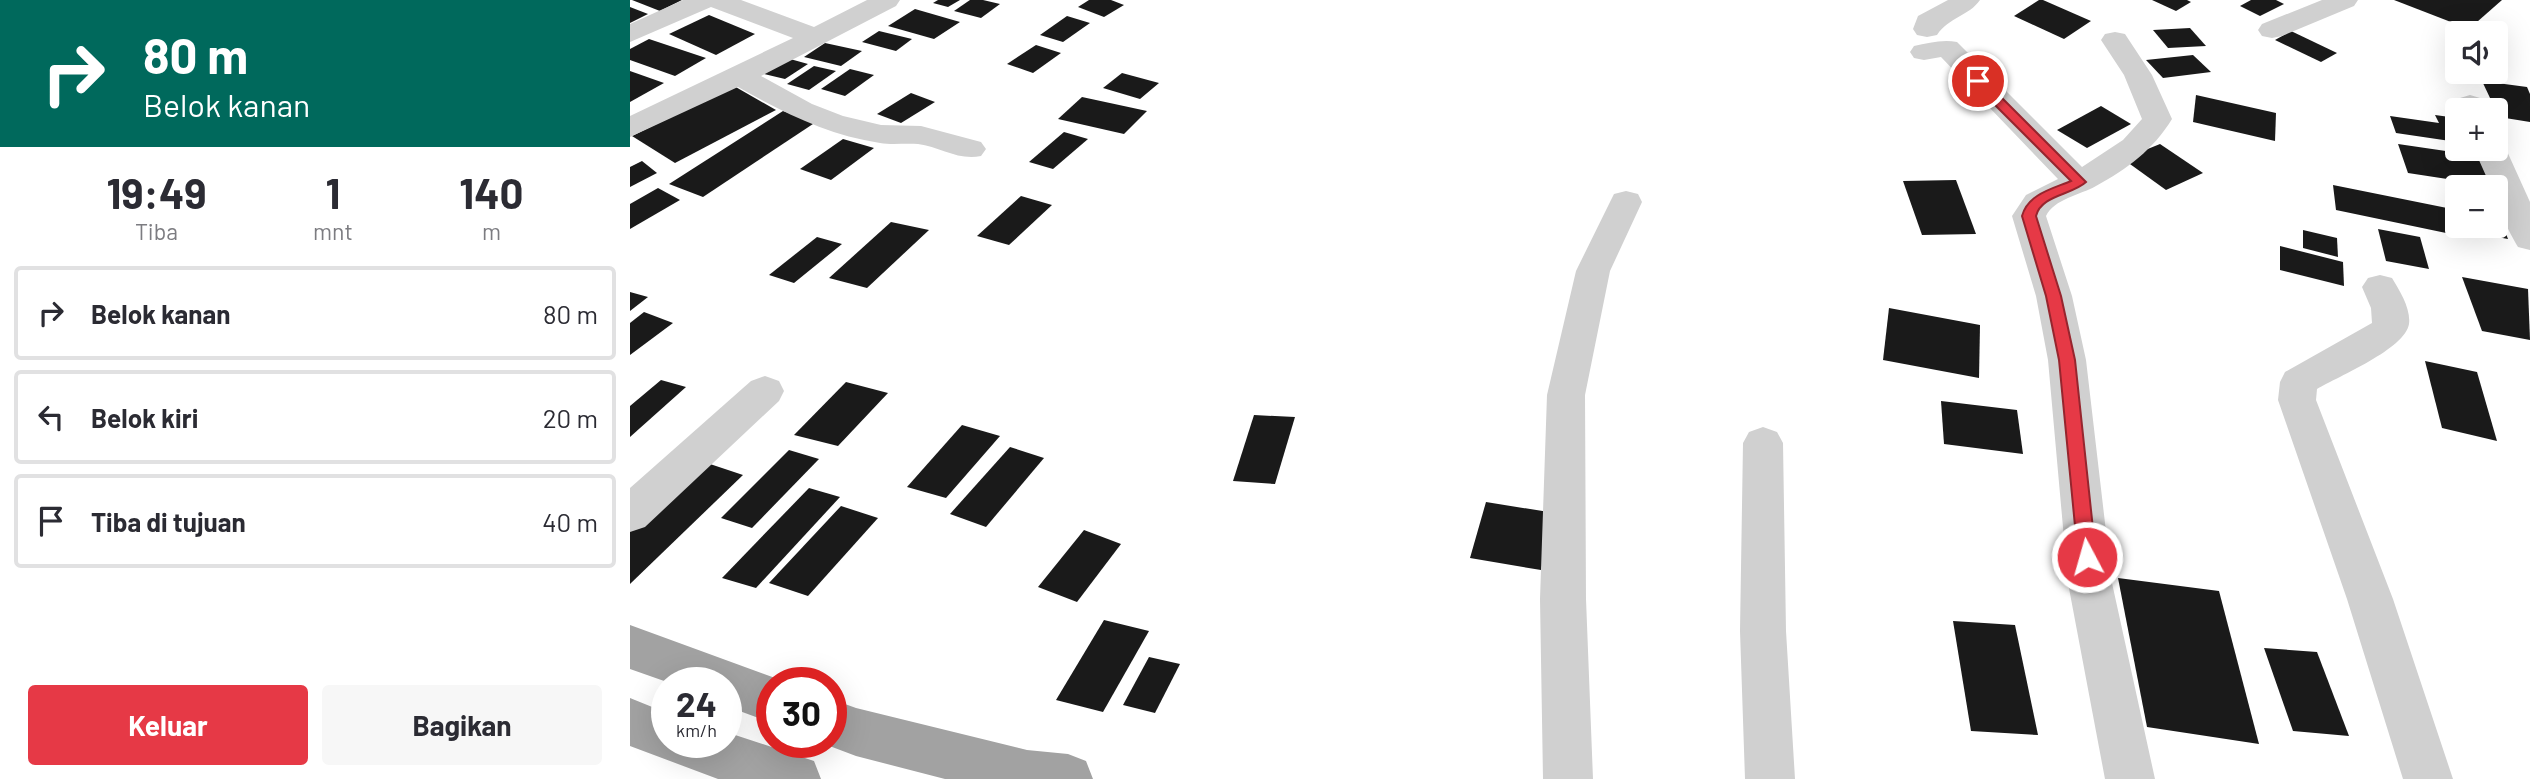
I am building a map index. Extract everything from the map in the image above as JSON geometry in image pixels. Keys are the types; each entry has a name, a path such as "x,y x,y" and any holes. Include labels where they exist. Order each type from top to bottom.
{"highway":[{"path":"630,647 683,667"},
{"path":"630,722 651,731"},
{"path":"847,729 1027,775 1068,779"},
{"path":"729,758 792,778"}],"street":[{"path":"630,34 705,0"},
{"path":"716,0 814,36"},
{"path":"630,128 887,0"},
{"path":"1968,0 1928,22 1926,40 1947,48 2080,182"},
{"path":"2272,30 2345,0"},
{"path":"2115,40 2138,75 2157,119 2149,133 2080,182 2041,199 2031,207 2029,216 2054,296 2067,360 2090,583 2130,779"},
{"path":"738,76 801,110 834,123 881,134 921,135 970,149"},
{"path":"2495,161 2530,239"},
{"path":"1567,779 1563,599 1566,396 1594,271 1626,202"},
{"path":"2380,286 2392,319 2389,331 2378,340 2347,353 2299,382 2297,400 2370,598 2428,779"},
{"path":"630,514 765,391"},
{"path":"1763,443 1763,631 1770,779"}],"building":[{"path":"632,0 682,0 660,11"},
{"path":"938,0 960,0 948,7 933,3"},
{"path":"970,0 1000,4 981,18 954,11"},
{"path":"1089,0 1111,0 1124,5 1104,17 1078,7"},
{"path":"2039,0 2091,21 2064,39 2014,16"},
{"path":"2152,0 2187,0 2191,2 2176,11"},
{"path":"2251,0 2276,0 2284,4 2260,16 2240,6"},
{"path":"2394,0 2502,0 2478,21 2448,21"},
{"path":"630,7 648,14 630,23"},
{"path":"915,9 960,22 934,39 888,26"},
{"path":"709,15 755,34 716,55 669,34"},
{"path":"1067,16 1090,23 1063,42 1040,35"},
{"path":"2190,28 2206,46 2168,48 2153,30"},
{"path":"879,31 912,39 896,51 862,42"},
{"path":"2291,31 2337,53 2321,62 2275,40"},
{"path":"649,39 706,58 675,76 630,60 630,49"},
{"path":"825,43 862,51 841,66 804,57"},
{"path":"1036,45 1061,53 1033,73 1007,64"},
{"path":"2193,55 2211,72 2163,78 2146,60"},
{"path":"783,57 808,64 785,79 760,73"},
{"path":"814,66 836,71 809,90 787,84"},
{"path":"850,69 874,75 845,96 821,89"},
{"path":"630,71 664,83 630,102"},
{"path":"1122,73 1159,83 1140,99 1103,88"},
{"path":"2483,84 2527,87 2530,94 2530,122 2508,118 2508,98 2490,98"},
{"path":"734,86 776,110 675,163 632,136"},
{"path":"911,93 935,102 901,123 877,114"},
{"path":"2196,95 2276,113 2275,141 2193,122"},
{"path":"1082,97 1147,111 1124,134 1058,119"},
{"path":"2101,106 2131,124 2087,148 2057,130"},
{"path":"783,111 816,122 703,197 669,184"},
{"path":"2435,115 2445,116 2445,140 2396,133 2390,116 2439,123"},
{"path":"1064,132 1088,139 1053,169 1029,162"},
{"path":"843,139 874,148 831,180 800,169"},
{"path":"2160,144 2203,173 2166,190 2123,159"},
{"path":"2398,144 2445,151 2445,161 2482,161 2488,175 2445,175 2445,179 2408,173"},
{"path":"642,161 657,173 630,187 630,167"},
{"path":"1956,180 1976,234 1922,235 1903,181"},
{"path":"2333,185 2445,208 2445,233 2336,210"},
{"path":"658,188 680,200 630,229 630,204"},
{"path":"1021,196 1052,205 1009,245 977,236"},
{"path":"891,222 929,230 867,288 829,278"},
{"path":"2378,229 2420,237 2429,269 2386,261"},
{"path":"2303,230 2337,238 2338,257 2303,248"},
{"path":"817,237 842,244 794,283 769,275"},
{"path":"2280,246 2343,262 2344,286 2280,270"},
{"path":"2462,277 2528,289 2530,340 2482,331"},
{"path":"630,292 648,297 630,311"},
{"path":"1889,308 1980,325 1979,378 1883,360"},
{"path":"644,312 673,323 630,355 630,323"},
{"path":"2425,361 2477,372 2497,441 2442,428"},
{"path":"661,380 686,387 630,437 630,406"},
{"path":"846,382 888,393 838,446 794,435"},
{"path":"1941,401 2017,410 2023,454 1944,444"},
{"path":"1254,415 1295,417 1275,484 1233,481"},
{"path":"962,425 1000,436 946,498 907,487"},
{"path":"1010,447 1044,458 986,527 950,514"},
{"path":"789,450 819,459 752,528 721,518"},
{"path":"704,462 743,475 630,584 630,531"},
{"path":"809,488 840,497 756,588 722,578"},
{"path":"1486,502 1555,513 1541,570 1470,558"},
{"path":"841,506 878,518 808,596 769,583"},
{"path":"1084,530 1121,544 1077,602 1038,587"},
{"path":"2118,578 2219,591 2259,744 2147,727"},
{"path":"1104,620 1149,631 1103,712 1056,700"},
{"path":"1953,621 2015,625 2038,735 1971,731"},
{"path":"2264,648 2317,652 2349,736 2293,731"},
{"path":"1149,657 1180,664 1155,713 1123,705"}],"route":[{"path":"1978,81 2080,182 2041,199 2031,207 2029,216 2054,296 2067,360 2087,557"}]}
